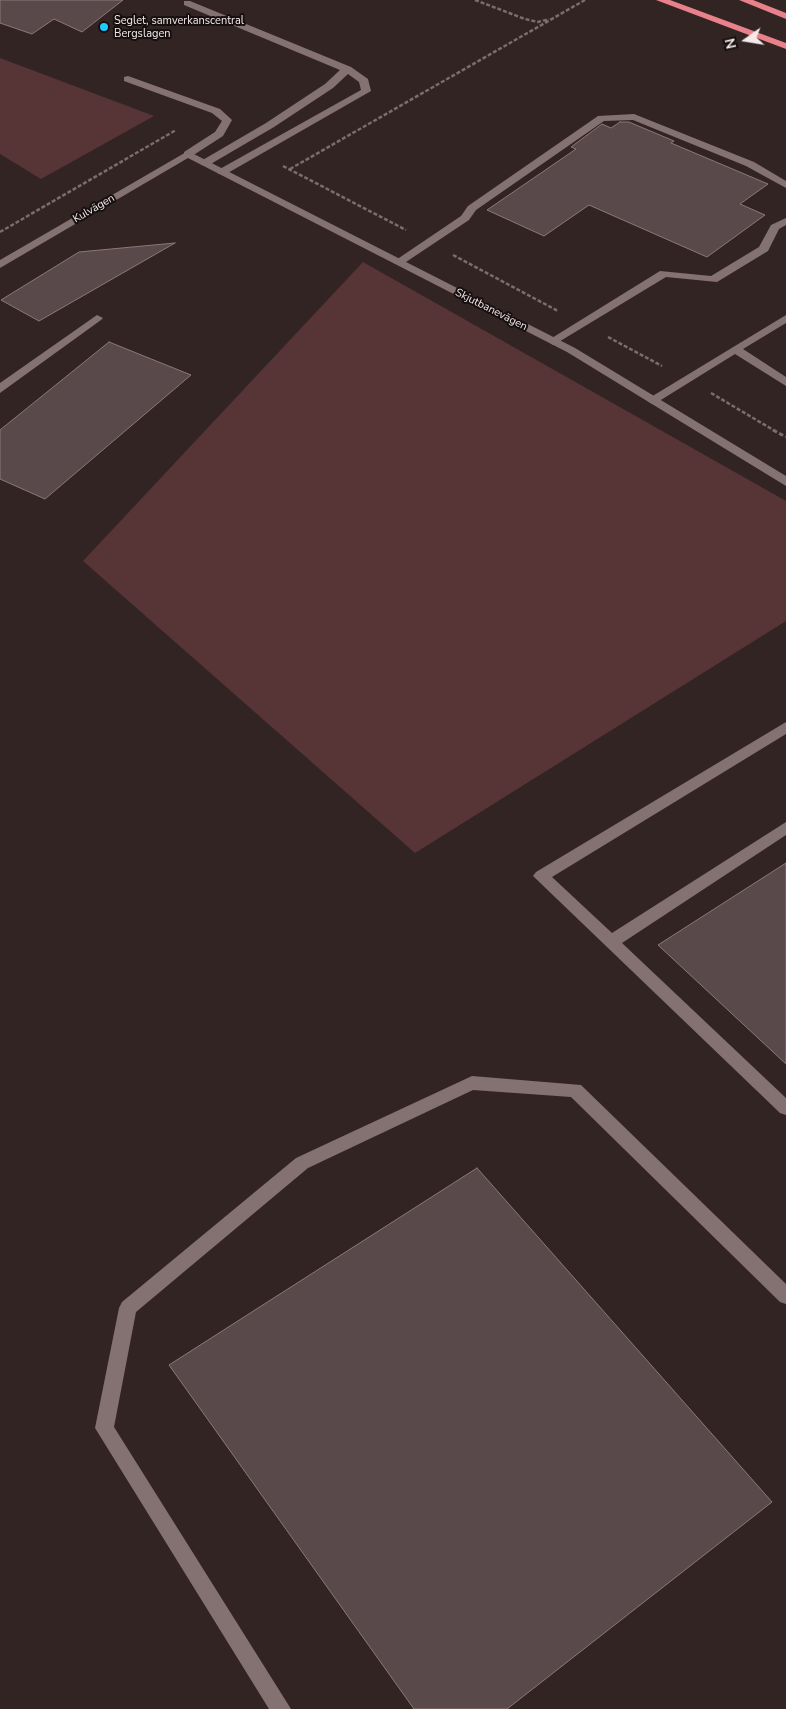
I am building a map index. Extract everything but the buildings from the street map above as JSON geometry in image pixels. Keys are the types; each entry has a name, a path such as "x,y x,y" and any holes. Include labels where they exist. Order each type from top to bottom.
{"highway":[{"path":"661,0 786,46"},
{"path":"744,0 786,16"}],"street":[{"path":"187,3 347,69 364,81 366,91 222,172"},
{"path":"205,163 278,120 329,86 347,69"},
{"name":"Kulvägen","path":"0,264 188,154 219,134 227,120 216,111 128,79"},
{"path":"399,262 465,218 472,208 602,118 634,117 750,164 786,185"},
{"name":"Skjutbanevägen","path":"188,154 553,341 786,482"},
{"path":"553,341 664,273 713,280 764,249 775,227 786,221"},
{"path":"0,389 97,318"},
{"path":"652,400 786,318"},
{"path":"734,349 786,382"},
{"path":"786,727 541,876 786,1108"},
{"path":"611,942 786,828"},
{"path":"281,1709 104,1428 128,1308 302,1163 472,1083 575,1090 786,1296"}],"path":[{"path":"475,0 525,19 538,22 552,19"},
{"path":"290,169 585,0"}],"shaded area":[{"path":"0,58 154,116 41,179 0,154"},
{"path":"363,262 786,501 786,621 415,853 83,561"}],"place":[{"name":"Seglet, samverkanscentral Bergslagen","path":"104,27"}]}
